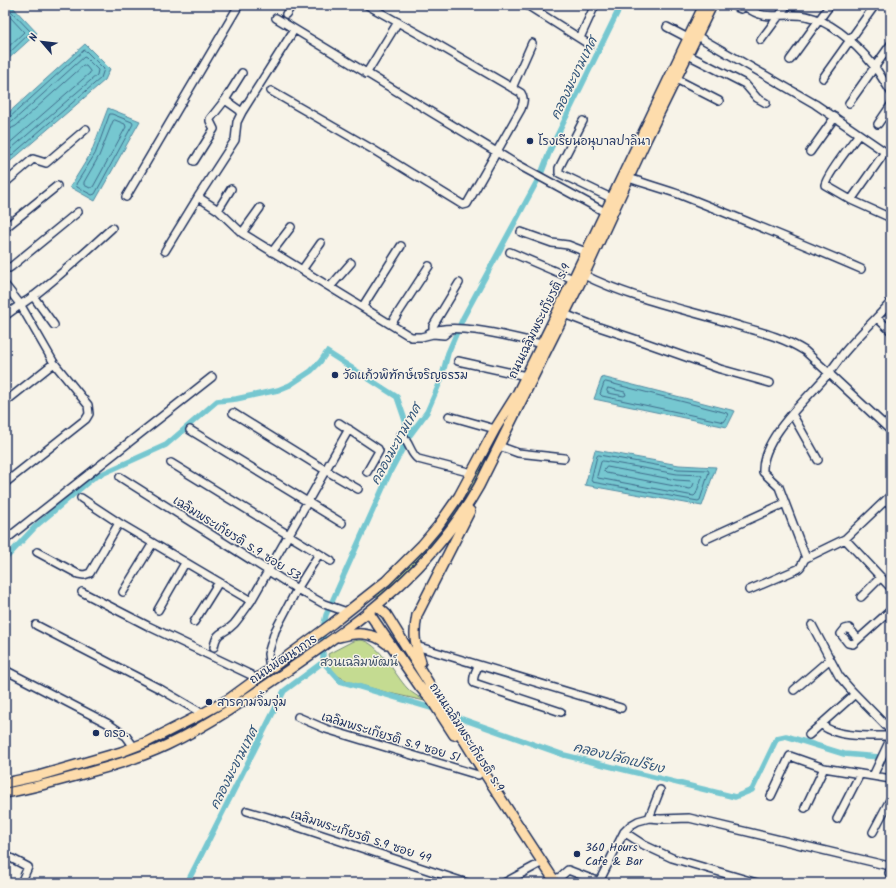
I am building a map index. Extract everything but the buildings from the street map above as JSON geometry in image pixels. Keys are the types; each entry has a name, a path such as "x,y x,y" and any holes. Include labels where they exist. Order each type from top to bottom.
{"main road":[{"name":"ถนนเฉลิมพระเกียรติ ร.9","path":"347,612 374,592 404,564 438,526 459,496 495,429 517,394 629,178 712,5"},
{"name":"ถนนเฉลิมพระเกียรติ ร.9","path":"372,608 412,574 435,549 468,505 479,486 564,314 586,252 688,38 700,6"},
{"path":"425,675 416,646 414,628 417,615 453,546 473,504 479,486"},
{"path":"347,612 372,608 374,592"},
{"name":"ถนนเฉลิมพระเกียรติ ร.9","path":"372,608 392,647 453,728 554,882"},
{"name":"ถนนเฉลิมพระเกียรติ ร.9","path":"372,608 386,614 442,704 478,774 539,864 554,882"},
{"name":"ถนนพัฒนาการ","path":"5,793 40,787 121,764 166,746 210,722 332,640 372,608"},
{"name":"ถนนพัฒนาการ","path":"5,782 38,776 147,742 229,699 347,612"},
{"path":"332,640 354,633 360,633 379,638 392,647"}],"street":[{"path":"126,197 239,5"},
{"path":"286,14 292,5"},
{"path":"271,91 372,149 463,205 467,204 524,101 524,97 521,93 367,5"},
{"path":"527,5 590,45"},
{"path":"580,38 595,5"},
{"path":"733,5 736,8 741,9 746,5 754,13 765,16 792,14 806,16 819,20 834,28 874,67 891,92"},
{"path":"761,40 787,5"},
{"path":"790,60 830,5"},
{"path":"822,78 875,5"},
{"path":"276,18 366,74 535,175 605,212"},
{"path":"366,74 398,22"},
{"path":"667,27 688,38"},
{"path":"165,251 235,140 237,122 242,112 294,30"},
{"path":"697,36 815,104 888,154 851,200"},
{"path":"512,88 532,43"},
{"path":"849,103 891,44"},
{"path":"688,55 745,84 757,98 766,103"},
{"path":"194,161 214,128 210,119 225,100 242,73"},
{"path":"676,79 719,101"},
{"path":"225,100 242,112"},
{"path":"878,124 891,105"},
{"path":"810,152 835,117"},
{"path":"583,121 559,168 558,173 612,198"},
{"path":"5,183 33,159 46,163 86,130"},
{"path":"859,134 825,183 826,187 891,218"},
{"path":"629,178 647,185 664,189 743,219 861,269"},
{"path":"5,228 57,186"},
{"path":"218,210 231,189"},
{"path":"198,197 218,210 242,233 363,306 411,337 421,337 443,328 454,330 466,329 490,332 542,344"},
{"path":"242,233 260,208"},
{"path":"5,267 9,268 12,266 78,212"},
{"path":"272,252 291,227"},
{"path":"5,316 33,296 76,261 112,228"},
{"path":"521,232 552,243 568,245 586,252"},
{"path":"302,270 321,243"},
{"path":"363,306 401,246"},
{"path":"510,252 625,292 735,324 786,341 805,351 890,428"},
{"path":"330,287 352,263"},
{"path":"391,324 429,266"},
{"path":"433,333 433,326 460,284"},
{"path":"5,285 20,304 54,363 88,405 89,414 86,419 5,483"},
{"path":"33,296 54,325"},
{"path":"806,558 779,487 763,472 763,466 769,448 782,426 829,373 843,354 891,302"},
{"path":"564,314 720,370 770,383"},
{"path":"877,318 891,332"},
{"path":"458,361 526,376"},
{"path":"5,402 54,363"},
{"path":"5,540 212,377"},
{"path":"233,413 358,489"},
{"path":"792,414 818,460"},
{"path":"449,416 495,429"},
{"path":"339,423 378,449 367,472"},
{"path":"214,647 217,636 235,624 251,601 349,429"},
{"path":"190,430 342,523"},
{"path":"402,435 407,440 413,453 418,459 472,473"},
{"path":"499,446 518,454 564,458"},
{"path":"171,463 331,561"},
{"name":"เฉลิมพระเกียรติ ร.9 ซอย 53","path":"120,477 297,589 324,604 347,612"},
{"path":"749,590 798,569 802,566 804,559 845,539 891,495"},
{"path":"82,498 119,523 251,601"},
{"path":"706,539 785,503"},
{"path":"37,552 78,574 87,575 90,573 119,523"},
{"path":"845,539 891,588"},
{"path":"123,592 153,543"},
{"path":"270,669 268,654 275,631 297,589 319,554"},
{"path":"158,610 186,563"},
{"path":"861,597 881,578"},
{"path":"194,622 219,582"},
{"path":"82,592 148,626 251,675 255,680"},
{"path":"858,639 891,610"},
{"path":"36,625 162,690 198,711 200,715"},
{"path":"812,625 839,676 890,736"},
{"path":"416,646 621,708"},
{"path":"794,690 830,659"},
{"path":"478,666 474,676 474,684 561,712"},
{"path":"5,670 107,723 126,736 134,747"},
{"path":"809,735 854,693"},
{"name":"เฉลิมพระเกียรติ ร.9 ซอย 51","path":"298,717 326,729 478,774"},
{"path":"822,724 826,729 833,732 864,736 890,736"},
{"path":"874,773 890,736"},
{"path":"771,796 790,756 824,768 860,774 874,773 891,779"},
{"path":"805,808 824,768"},
{"path":"837,819 860,774"},
{"path":"649,818 660,790"},
{"path":"873,832 891,798"},
{"name":"เฉลิมพระเกียรติ ร.9 ซอย 49","path":"247,811 450,880 467,883"},
{"path":"554,882 568,870 599,882 624,832 635,822 649,818 689,818 885,865"},
{"path":"624,832 644,845 672,858 757,883"},
{"path":"5,855 28,868 21,883"},
{"path":"504,883 539,864"}],"green space":[{"path":"501,427 477,477 450,521 429,547 406,571 382,595 376,597 378,593 416,556"},
{"name":"สวนเฉลิมพัฒน์","path":"360,640 367,642 380,652 407,688 425,701 350,682 338,676 332,670 328,654 353,641"}],"water":[{"path":"11,5 37,33 5,62 5,9"},
{"path":"85,44 110,69 105,80 5,166 5,116"},
{"path":"108,108 140,121 95,201 70,187 91,153"},
{"path":"602,377 735,411 727,427 594,399"},
{"path":"595,450 679,465 716,467 702,506 585,485"}],"waterway":[{"name":"คลองมะขามเทศ","path":"323,662 323,628 326,615 390,472 410,435 427,412 441,380 448,353 463,318 541,174 551,148 621,5"},
{"path":"5,559 36,526 93,478 166,445 217,401 236,399 278,390 290,385 311,371 327,352 397,397 410,435"},
{"name":"คลองปลัดเปรียง","path":"323,662 340,681 438,710"},
{"name":"คลองมะขามเทศ","path":"187,883 284,691 323,662"},
{"name":"คลองปลัดเปรียง","path":"448,714 564,755 735,797 752,790 777,738 786,736 844,754 891,758"}],"place":[{"name":"โรงเรียนอนุบาลปาลินา","path":"530,141"},
{"name":"วัดแก้วพิทักษ์เจริญธรรม","path":"335,375"},
{"name":"สารคามจิ้มจุ่ม","path":"209,702"},
{"name":"ตรอ.","path":"96,733"},
{"name":"360 Hours Cafe & Bar","path":"577,854"}]}
